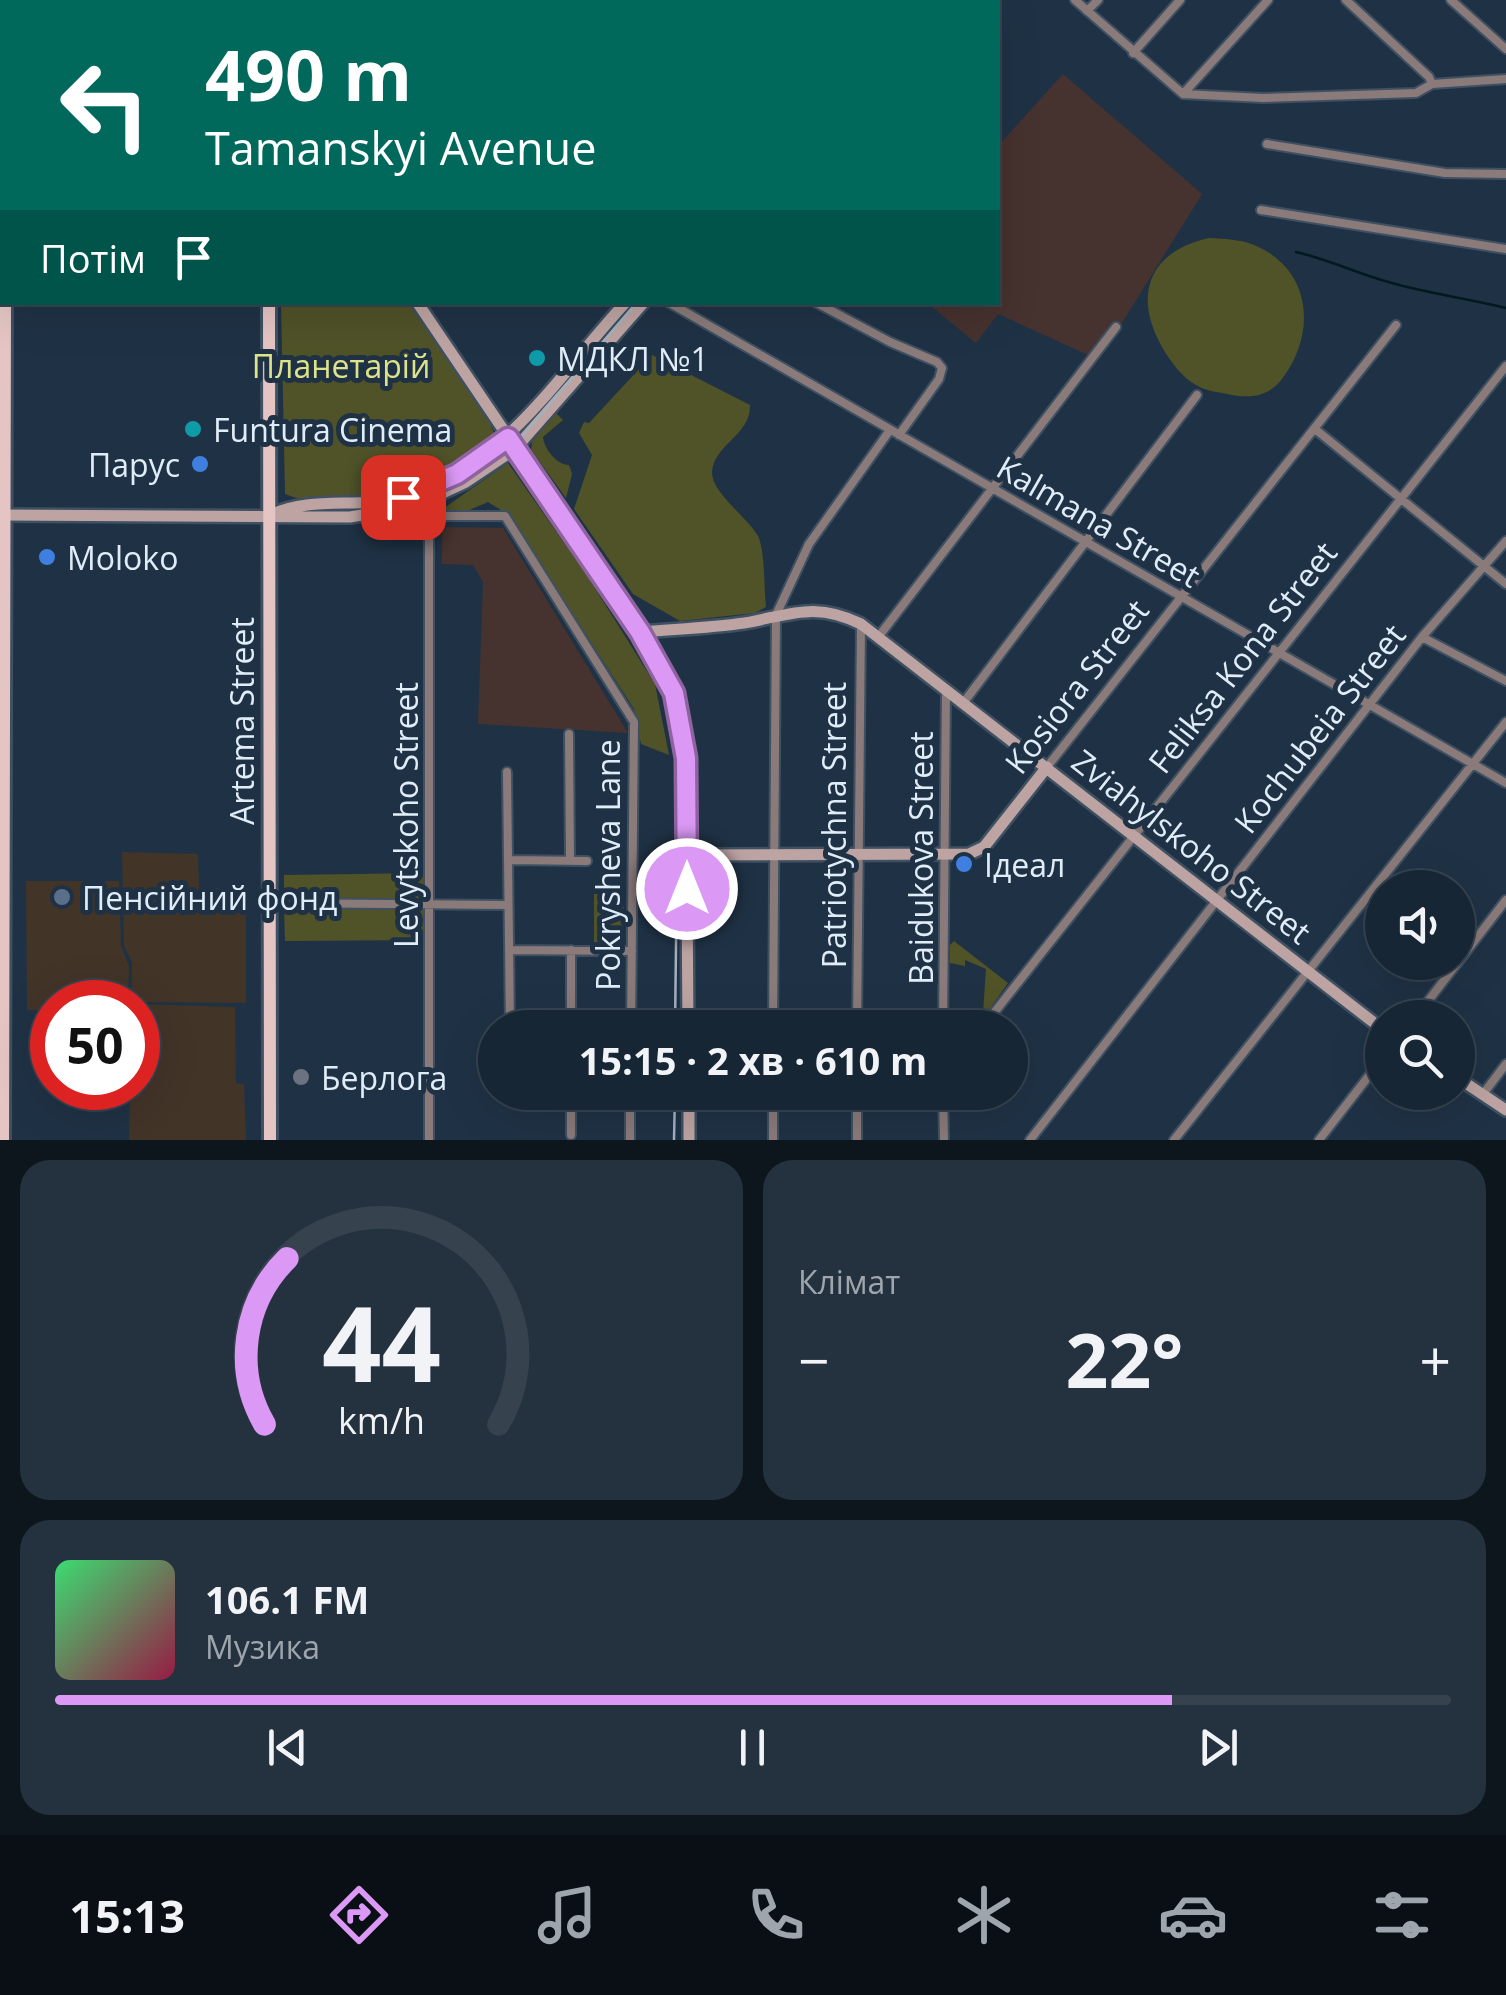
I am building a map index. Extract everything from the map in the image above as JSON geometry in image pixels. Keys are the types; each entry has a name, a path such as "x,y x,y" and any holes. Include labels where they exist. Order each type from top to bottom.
{"main road":[{"path":"4,1140 5,305"},
{"name":"Artema Street","path":"270,305 270,1140"}],"street":[{"path":"1075,0 1183,94 1263,98 1416,93 1432,84 1506,79"},
{"path":"1088,11 1098,0"},
{"path":"1133,53 1180,0"},
{"path":"1183,94 1268,0"},
{"path":"1346,0 1432,84"},
{"path":"1451,0 1506,49"},
{"path":"1266,144 1445,173 1506,174"},
{"path":"1261,210 1506,249"},
{"path":"419,305 664,670 680,712 686,758 688,1010"},
{"path":"511,443 624,305"},
{"path":"2,516 362,516 422,497 466,482 511,443 641,305"},
{"name":"Kalmana Street","path":"673,305 1506,783"},
{"path":"773,1010 776,616 809,544 939,379 942,368 937,362 821,305"},
{"name":"Kosiora Street","path":"687,854 969,854 984,847 1396,325"},
{"path":"878,636 1116,327"},
{"name":"Feliksa Kona Street","path":"996,1010 1506,366"},
{"path":"964,702 1196,395"},
{"path":"1315,429 1506,584"},
{"name":"Levytskoho Street","path":"422,497 428,516 429,1140"},
{"name":"Pokrysheva Lane","path":"428,516 505,516 634,722 631,1010"},
{"name":"Kochubeia Street","path":"1030,1140 1422,637 1506,541"},
{"name":"Zviahylskoho Street","path":"640,632 744,623 810,610 831,612 860,624 1365,1016"},
{"name":"Patriotychna Street","path":"857,1010 860,624"},
{"path":"1422,637 1506,681"},
{"name":"Baidukova Street","path":"943,1010 946,688"},
{"path":"1174,1140 1506,722"},
{"path":"569,734 570,861"},
{"path":"507,772 510,1010"},
{"path":"509,860 586,861"},
{"path":"1429,1000 1506,900"},
{"path":"269,904 508,905"},
{"path":"509,950 632,951"},
{"path":"571,950 571,1010"},
{"path":"1483,1094 1506,1064"},
{"path":"1334,1140 1322,1136 1365,1081"},
{"path":"1475,1089 1506,1110"},
{"path":"571,1110 571,1136"},
{"path":"630,1110 630,1140"},
{"path":"689,1110 689,1140"},
{"path":"773,1110 773,1140"},
{"path":"857,1110 857,1140"},
{"path":"943,1110 944,1140"}],"shaded area":[{"path":"1063,74 1202,194 1099,360 998,314 976,343 929,305 1000,305 1000,144"},
{"path":"442,527 503,528 628,733 478,724 483,582 473,565 442,564"},
{"path":"122,852 198,854 199,887 246,889 246,1003 160,1002 160,980 132,980 132,962 124,946"},
{"path":"26,881 119,881 121,946 129,966 129,980 30,980 27,1010"},
{"path":"160,1005 235,1007 236,1083 244,1084 246,1140 129,1140 130,1110 160,1110"}],"green space":[{"path":"1209,238 1254,245 1273,256 1298,286 1303,304 1301,342 1282,379 1264,393 1235,396 1192,383 1169,358 1153,328 1148,293 1160,264 1189,244"},
{"name":"Планетарій","path":"281,305 411,305 495,435 480,453 457,469 399,493 336,502 285,494"},
{"path":"652,355 750,405 745,424 719,454 712,472 717,488 760,542 766,607 755,613 680,621 633,594 574,509 592,455 579,433 584,422 589,423"},
{"path":"555,412 563,420 543,437 552,456 569,465 572,474 566,498 531,450 532,442"},
{"path":"508,463 586,574 655,684 669,755 641,744 634,709 509,515 488,502 460,514 440,511"},
{"path":"426,873 426,899 284,900 284,875"},
{"path":"594,894 624,894 623,943 594,943"},
{"path":"426,908 426,940 285,941 284,909"},
{"path":"954,941 1008,983 989,1010 983,1010 986,969 965,960 965,966 950,963 950,945"}],"waterway":[{"path":"1296,252 1400,285 1506,308"}],"tram line":[{"path":"634,305 524,434 518,454 523,472 653,668 669,716 677,789 675,1010"},
{"path":"674,1140 675,1110"}],"place":[{"name":"МДКЛ №1","path":"537,358"},
{"name":"Funtura Cinema","path":"193,429"},
{"name":"Парус","path":"200,464"},
{"name":"Moloko","path":"47,557"},
{"name":"Ідеал","path":"964,864"},
{"name":"Пенсійний фонд","path":"62,897"},
{"name":"Берлога","path":"301,1077"}],"route":[{"path":"403,497 457,474 508,438 640,632 674,693 686,758 687,889"}]}
